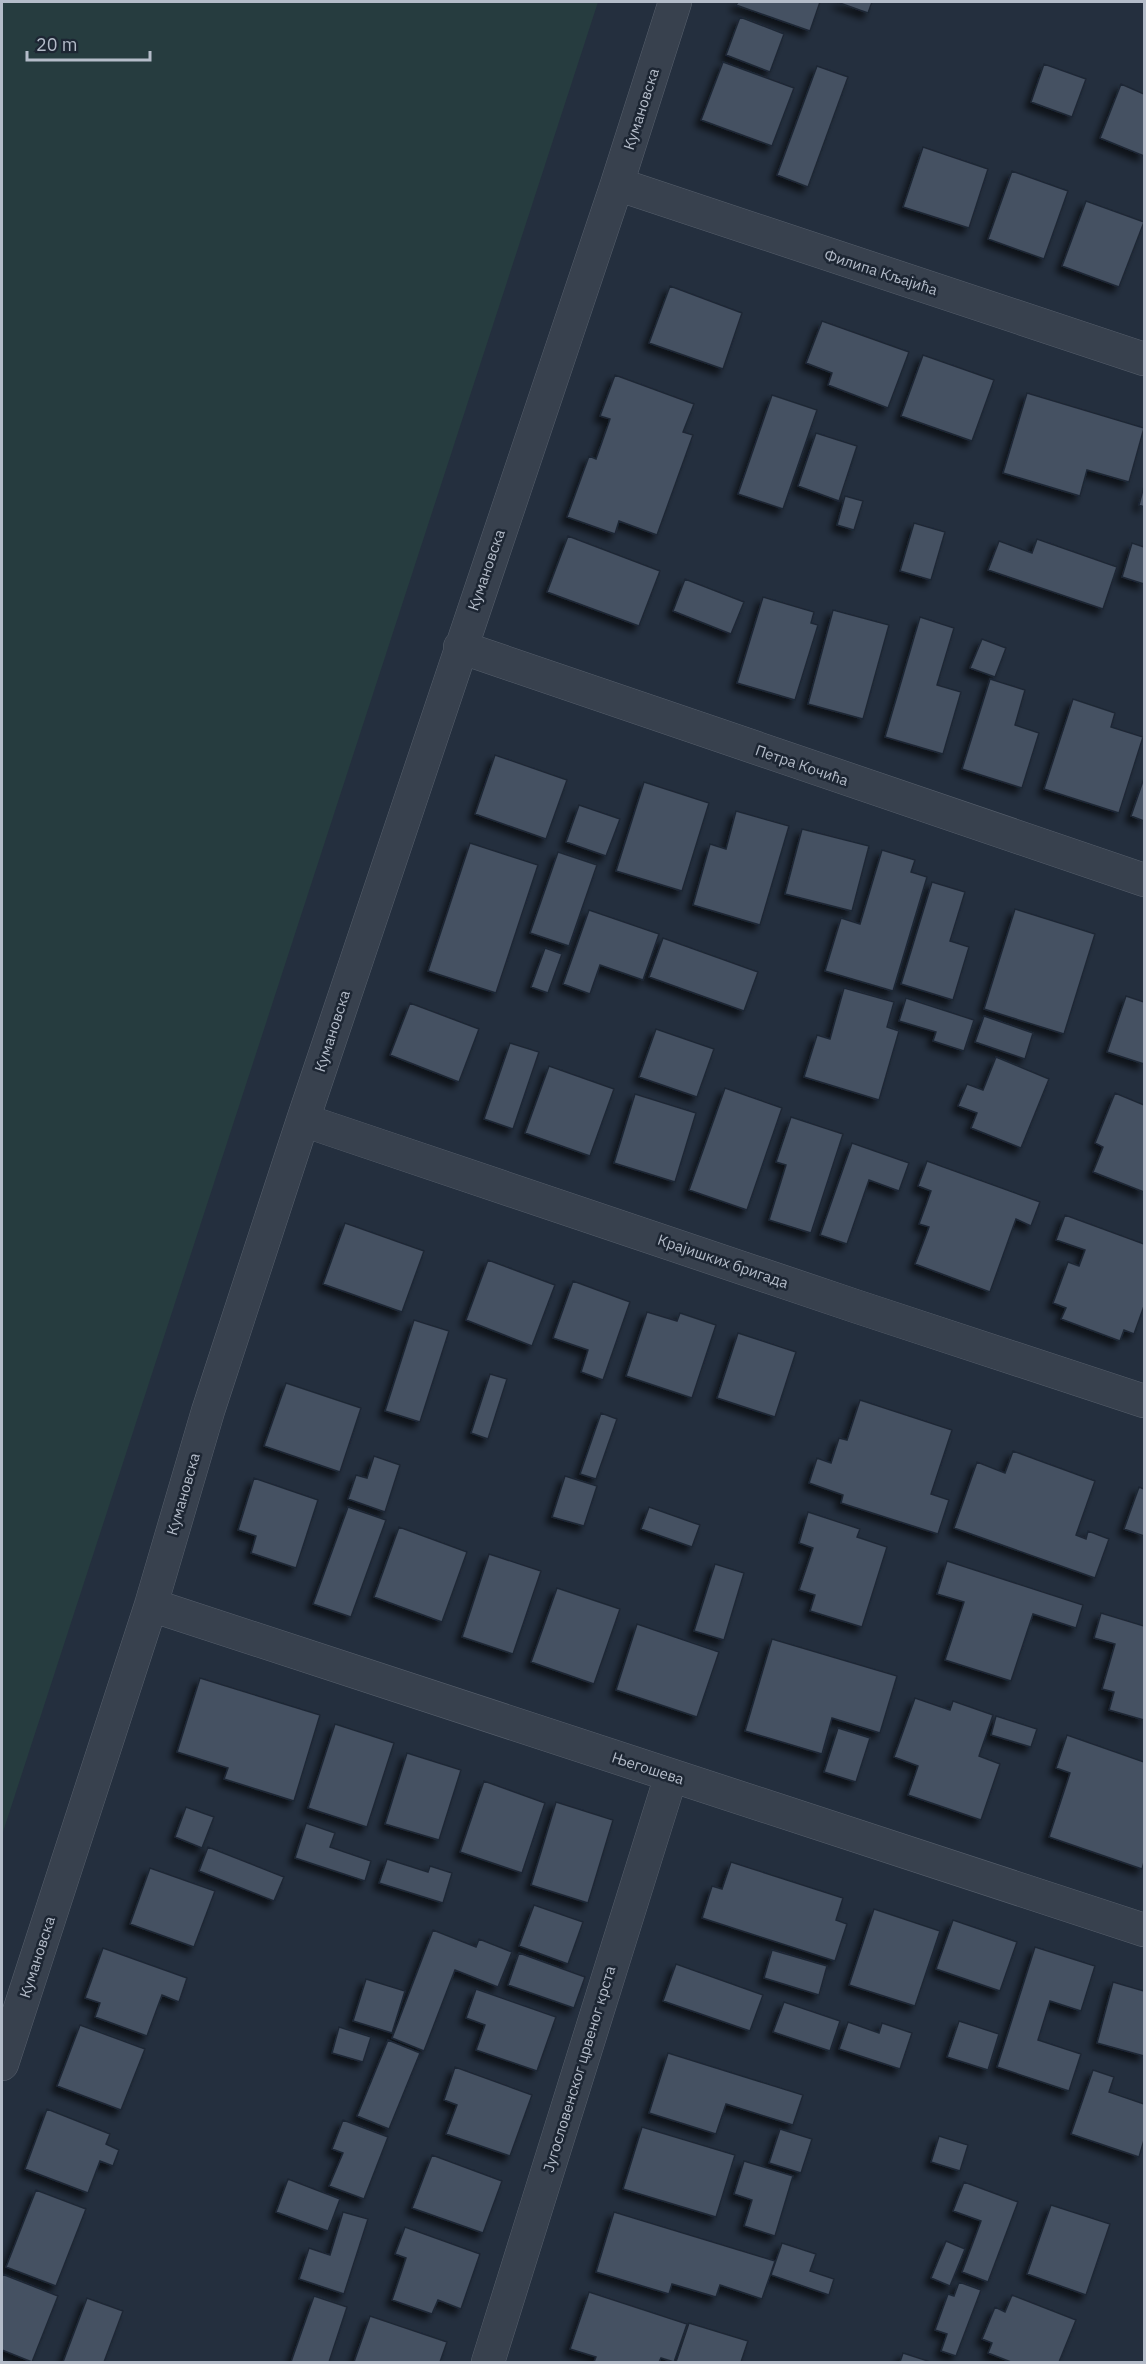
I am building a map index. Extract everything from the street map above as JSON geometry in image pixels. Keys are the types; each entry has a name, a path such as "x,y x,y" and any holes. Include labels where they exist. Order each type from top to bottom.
{"street":[{"name":"Кумановска","path":"2,2064 151,1605 208,1411 460,647 617,184 675,2"},
{"name":"Филипа Кљајића","path":"617,184 1144,359"},
{"name":"Петра Кочића","path":"460,647 1144,880"},
{"name":"Крајишких бригада","path":"303,1120 1144,1401"},
{"name":"Његошева","path":"151,1605 1144,1930"},
{"name":"Југословенског црвеног крста","path":"488,2362 671,1776"}],"green space":[{"path":"2,2 598,2 2,1835"}],"building":[{"path":"738,2 820,2 810,31 736,5"},
{"path":"837,2 872,2 868,13"},
{"path":"740,17 784,34 770,72 726,55"},
{"path":"723,62 794,88 772,146 701,120"},
{"path":"1044,64 1086,79 1072,117 1031,102"},
{"path":"817,66 848,77 808,187 777,175"},
{"path":"1121,84 1144,94 1144,156 1100,138"},
{"path":"923,147 988,169 969,228 903,207"},
{"path":"1012,171 1068,191 1044,259 988,239"},
{"path":"1086,201 1144,222 1119,287 1062,266"},
{"path":"670,286 742,313 723,369 649,343"},
{"path":"822,321 909,352 888,408 828,385 832,373 806,363"},
{"path":"923,355 994,380 972,441 901,416"},
{"path":"615,375 694,404 683,432 693,435 657,535 619,521 615,534 567,517 589,456 596,459 610,419 600,416"},
{"path":"1027,393 1144,428 1129,482 1087,470 1080,496 1003,473"},
{"path":"772,395 817,410 783,509 738,494"},
{"path":"816,433 857,446 839,501 798,486"},
{"path":"1144,486 1144,507 1139,505"},
{"path":"845,496 863,501 854,530 837,525"},
{"path":"914,523 945,532 931,580 900,571"},
{"path":"568,536 660,571 639,626 547,592"},
{"path":"1037,539 1117,567 1103,609 988,570 999,541 1032,553"},
{"path":"1132,543 1144,547 1144,584 1122,577"},
{"path":"685,579 744,602 731,634 673,611"},
{"path":"763,597 814,612 811,623 818,625 795,700 737,683"},
{"path":"833,610 889,625 863,719 808,704"},
{"path":"920,617 954,628 937,685 961,692 943,754 885,737"},
{"path":"982,639 1006,648 995,677 970,668"},
{"path":"990,679 1025,690 1015,725 1039,733 1022,788 962,769"},
{"path":"1073,699 1115,713 1111,727 1143,737 1119,813 1044,789"},
{"path":"495,755 567,780 546,839 475,814"},
{"path":"1144,778 1144,821 1131,816"},
{"path":"644,782 709,803 682,891 616,871"},
{"path":"579,805 620,819 606,856 566,842"},
{"path":"736,811 789,826 760,925 693,905 710,844 726,849"},
{"path":"802,829 869,846 852,911 785,894"},
{"path":"470,843 538,865 496,993 428,971"},
{"path":"882,850 915,860 911,872 927,877 893,991 825,971 841,918 860,924"},
{"path":"558,852 597,865 569,946 530,933"},
{"path":"932,882 965,892 950,941 969,947 953,1000 901,984"},
{"path":"1015,909 1095,934 1064,1034 984,1009"},
{"path":"589,910 659,934 643,980 600,965 590,994 563,984"},
{"path":"663,938 758,972 744,1011 649,977"},
{"path":"545,948 562,954 548,993 531,987"},
{"path":"844,988 894,1002 887,1027 899,1031 879,1100 804,1077 817,1035 830,1039"},
{"path":"1126,996 1144,1002 1144,1064 1107,1052"},
{"path":"906,998 974,1020 964,1051 933,1041 936,1032 899,1021"},
{"path":"410,1003 479,1029 459,1082 390,1055"},
{"path":"984,1016 1033,1033 1025,1059 975,1042"},
{"path":"656,1029 714,1049 697,1097 639,1077"},
{"path":"510,1043 539,1052 513,1129 484,1119"},
{"path":"996,1057 1049,1079 1021,1148 971,1128 977,1113 958,1106 967,1084 983,1090"},
{"path":"549,1066 614,1089 590,1156 525,1133"},
{"path":"725,1088 782,1108 747,1210 689,1190"},
{"path":"1115,1093 1144,1105 1144,1192 1093,1172 1103,1147 1095,1143"},
{"path":"635,1094 696,1113 675,1182 614,1163"},
{"path":"791,1117 843,1134 811,1233 769,1220 786,1165 776,1162"},
{"path":"852,1143 909,1163 899,1191 869,1180 847,1244 820,1235"},
{"path":"927,1161 1040,1202 1031,1226 1016,1219 990,1292 915,1264 929,1227 919,1224 931,1191 918,1186"},
{"path":"1065,1215 1144,1244 1144,1306 1134,1334 1124,1330 1120,1341 1061,1319 1066,1308 1053,1303 1068,1262 1079,1266 1085,1250 1056,1240"},
{"path":"345,1223 424,1251 402,1312 323,1284"},
{"path":"488,1260 555,1285 532,1346 466,1320"},
{"path":"573,1281 630,1302 603,1380 581,1372 588,1350 553,1338"},
{"path":"647,1312 677,1321 680,1313 716,1325 692,1398 626,1376"},
{"path":"414,1320 449,1331 420,1422 385,1411"},
{"path":"738,1333 796,1352 775,1417 717,1398"},
{"path":"490,1374 507,1379 488,1439 471,1433"},
{"path":"286,1383 361,1408 340,1472 264,1446"},
{"path":"860,1400 952,1430 931,1494 949,1500 938,1534 841,1503 843,1495 809,1483 817,1458 831,1463 839,1438 847,1440"},
{"path":"601,1413 617,1419 596,1479 580,1474"},
{"path":"1013,1451 1095,1481 1076,1535 1086,1539 1088,1531 1109,1539 1095,1578 954,1528 977,1462 1005,1473"},
{"path":"374,1456 400,1465 385,1512 348,1499 356,1475 367,1478"},
{"path":"565,1476 597,1486 584,1526 552,1517"},
{"path":"254,1478 318,1500 296,1568 251,1553 256,1536 238,1530"},
{"path":"1139,1487 1144,1489 1144,1536 1124,1529"},
{"path":"348,1507 386,1520 351,1617 313,1604"},
{"path":"649,1507 700,1525 692,1547 641,1529"},
{"path":"808,1512 860,1529 857,1537 887,1547 862,1627 810,1611 815,1595 799,1590 813,1548 799,1543"},
{"path":"399,1527 467,1552 442,1622 374,1597"},
{"path":"489,1554 541,1571 513,1654 462,1637"},
{"path":"947,1561 1083,1605 1076,1628 1033,1614 1011,1681 945,1660 964,1602 937,1594"},
{"path":"715,1564 744,1573 724,1640 694,1631"},
{"path":"557,1588 620,1609 594,1684 531,1662"},
{"path":"1101,1613 1144,1626 1144,1720 1109,1710 1114,1692 1102,1689 1115,1644 1094,1638"},
{"path":"637,1624 719,1652 697,1717 616,1690"},
{"path":"772,1639 897,1676 880,1733 832,1718 822,1754 745,1731"},
{"path":"200,1678 320,1715 294,1801 224,1779 228,1768 177,1752"},
{"path":"915,1698 950,1710 953,1701 993,1715 979,1756 1000,1764 981,1820 908,1795 918,1766 894,1757"},
{"path":"996,1716 1037,1729 1031,1747 991,1735"},
{"path":"335,1724 394,1743 367,1827 308,1808"},
{"path":"838,1728 870,1738 856,1782 824,1772"},
{"path":"1067,1735 1144,1762 1144,1862 1142,1869 1049,1837 1070,1773 1056,1768"},
{"path":"407,1753 461,1770 439,1840 385,1824"},
{"path":"484,1781 545,1803 522,1873 460,1852"},
{"path":"556,1802 613,1820 588,1903 531,1885"},
{"path":"186,1807 214,1817 202,1848 175,1837"},
{"path":"306,1823 335,1833 330,1847 371,1861 365,1881 295,1858"},
{"path":"208,1847 284,1877 274,1901 199,1871"},
{"path":"387,1859 428,1872 430,1866 452,1873 443,1903 379,1883"},
{"path":"731,1862 843,1898 836,1920 847,1924 835,1961 702,1918 712,1886 722,1889"},
{"path":"150,1868 215,1891 194,1947 130,1924"},
{"path":"534,1905 583,1922 568,1964 519,1946"},
{"path":"874,1909 940,1931 915,2006 849,1985"},
{"path":"953,1920 1017,1942 1000,1991 936,1969"},
{"path":"433,1930 476,1947 479,1939 512,1952 498,1987 455,1970 424,2051 392,2038"},
{"path":"1035,1947 1095,1966 1081,2011 1050,2001 1038,2040 1081,2054 1069,2091 997,2067"},
{"path":"103,1948 187,1978 179,2002 162,1995 147,2036 95,2017 100,2003 85,1998"},
{"path":"772,1950 827,1966 819,1995 764,1978"},
{"path":"519,1953 585,1977 574,2008 508,1985"},
{"path":"676,1964 763,1995 750,2031 663,2001"},
{"path":"366,1979 405,1991 392,2033 353,2021"},
{"path":"1113,1982 1144,1991 1144,2056 1097,2043"},
{"path":"476,1989 556,2017 537,2071 476,2050 485,2025 466,2018"},
{"path":"784,2002 840,2021 830,2051 773,2032"},
{"path":"959,2021 999,2034 988,2070 947,2057"},
{"path":"848,2022 879,2033 882,2023 912,2033 900,2069 839,2049"},
{"path":"80,2025 145,2049 121,2110 57,2086"},
{"path":"339,2027 371,2037 363,2062 332,2053"},
{"path":"388,2040 420,2053 389,2129 357,2116"},
{"path":"668,2053 803,2095 793,2125 726,2104 716,2134 649,2113"},
{"path":"455,2067 532,2095 510,2156 446,2134 457,2105 444,2100"},
{"path":"1093,2070 1114,2077 1109,2092 1144,2104 1144,2140 1139,2157 1071,2134"},
{"path":"47,2109 110,2134 106,2144 119,2150 113,2166 100,2161 88,2193 25,2169"},
{"path":"343,2120 388,2137 364,2199 329,2186 343,2153 332,2149"},
{"path":"642,2127 735,2155 716,2217 623,2189"},
{"path":"780,2129 812,2139 801,2173 769,2163"},
{"path":"939,2136 968,2145 960,2171 931,2162"},
{"path":"432,2155 502,2181 483,2233 412,2208"},
{"path":"744,2161 793,2176 775,2236 744,2226 752,2200 734,2194"},
{"path":"288,2179 340,2199 328,2231 276,2212"},
{"path":"964,2182 1018,2202 988,2282 962,2272 981,2221 953,2211"},
{"path":"36,2190 86,2209 56,2286 6,2267"},
{"path":"1051,2205 1110,2224 1086,2295 1027,2274"},
{"path":"343,2212 368,2219 344,2294 299,2279 309,2248 330,2255"},
{"path":"614,2212 775,2261 762,2299 720,2285 716,2297 672,2284 669,2294 596,2272"},
{"path":"405,2227 480,2254 461,2309 438,2300 432,2314 392,2300 406,2258 395,2254"},
{"path":"946,2241 965,2249 950,2286 931,2278"},
{"path":"782,2243 816,2254 810,2271 834,2279 829,2295 771,2275"},
{"path":"2,2274 58,2296 32,2362 2,2350"},
{"path":"959,2282 981,2290 956,2356 941,2351 947,2334 935,2330 948,2294 954,2296"},
{"path":"589,2292 687,2324 674,2362 661,2358 659,2362 594,2362 596,2357 570,2349"},
{"path":"1012,2295 1076,2320 1059,2362 1011,2362 988,2353 992,2343 982,2339 995,2307 1005,2312"},
{"path":"314,2296 347,2307 329,2362 291,2362"},
{"path":"87,2298 123,2311 104,2362 63,2362"},
{"path":"370,2316 447,2342 440,2362 354,2362"},
{"path":"689,2323 748,2341 741,2362 676,2362"},
{"path":"903,2353 931,2362 900,2362"}]}
